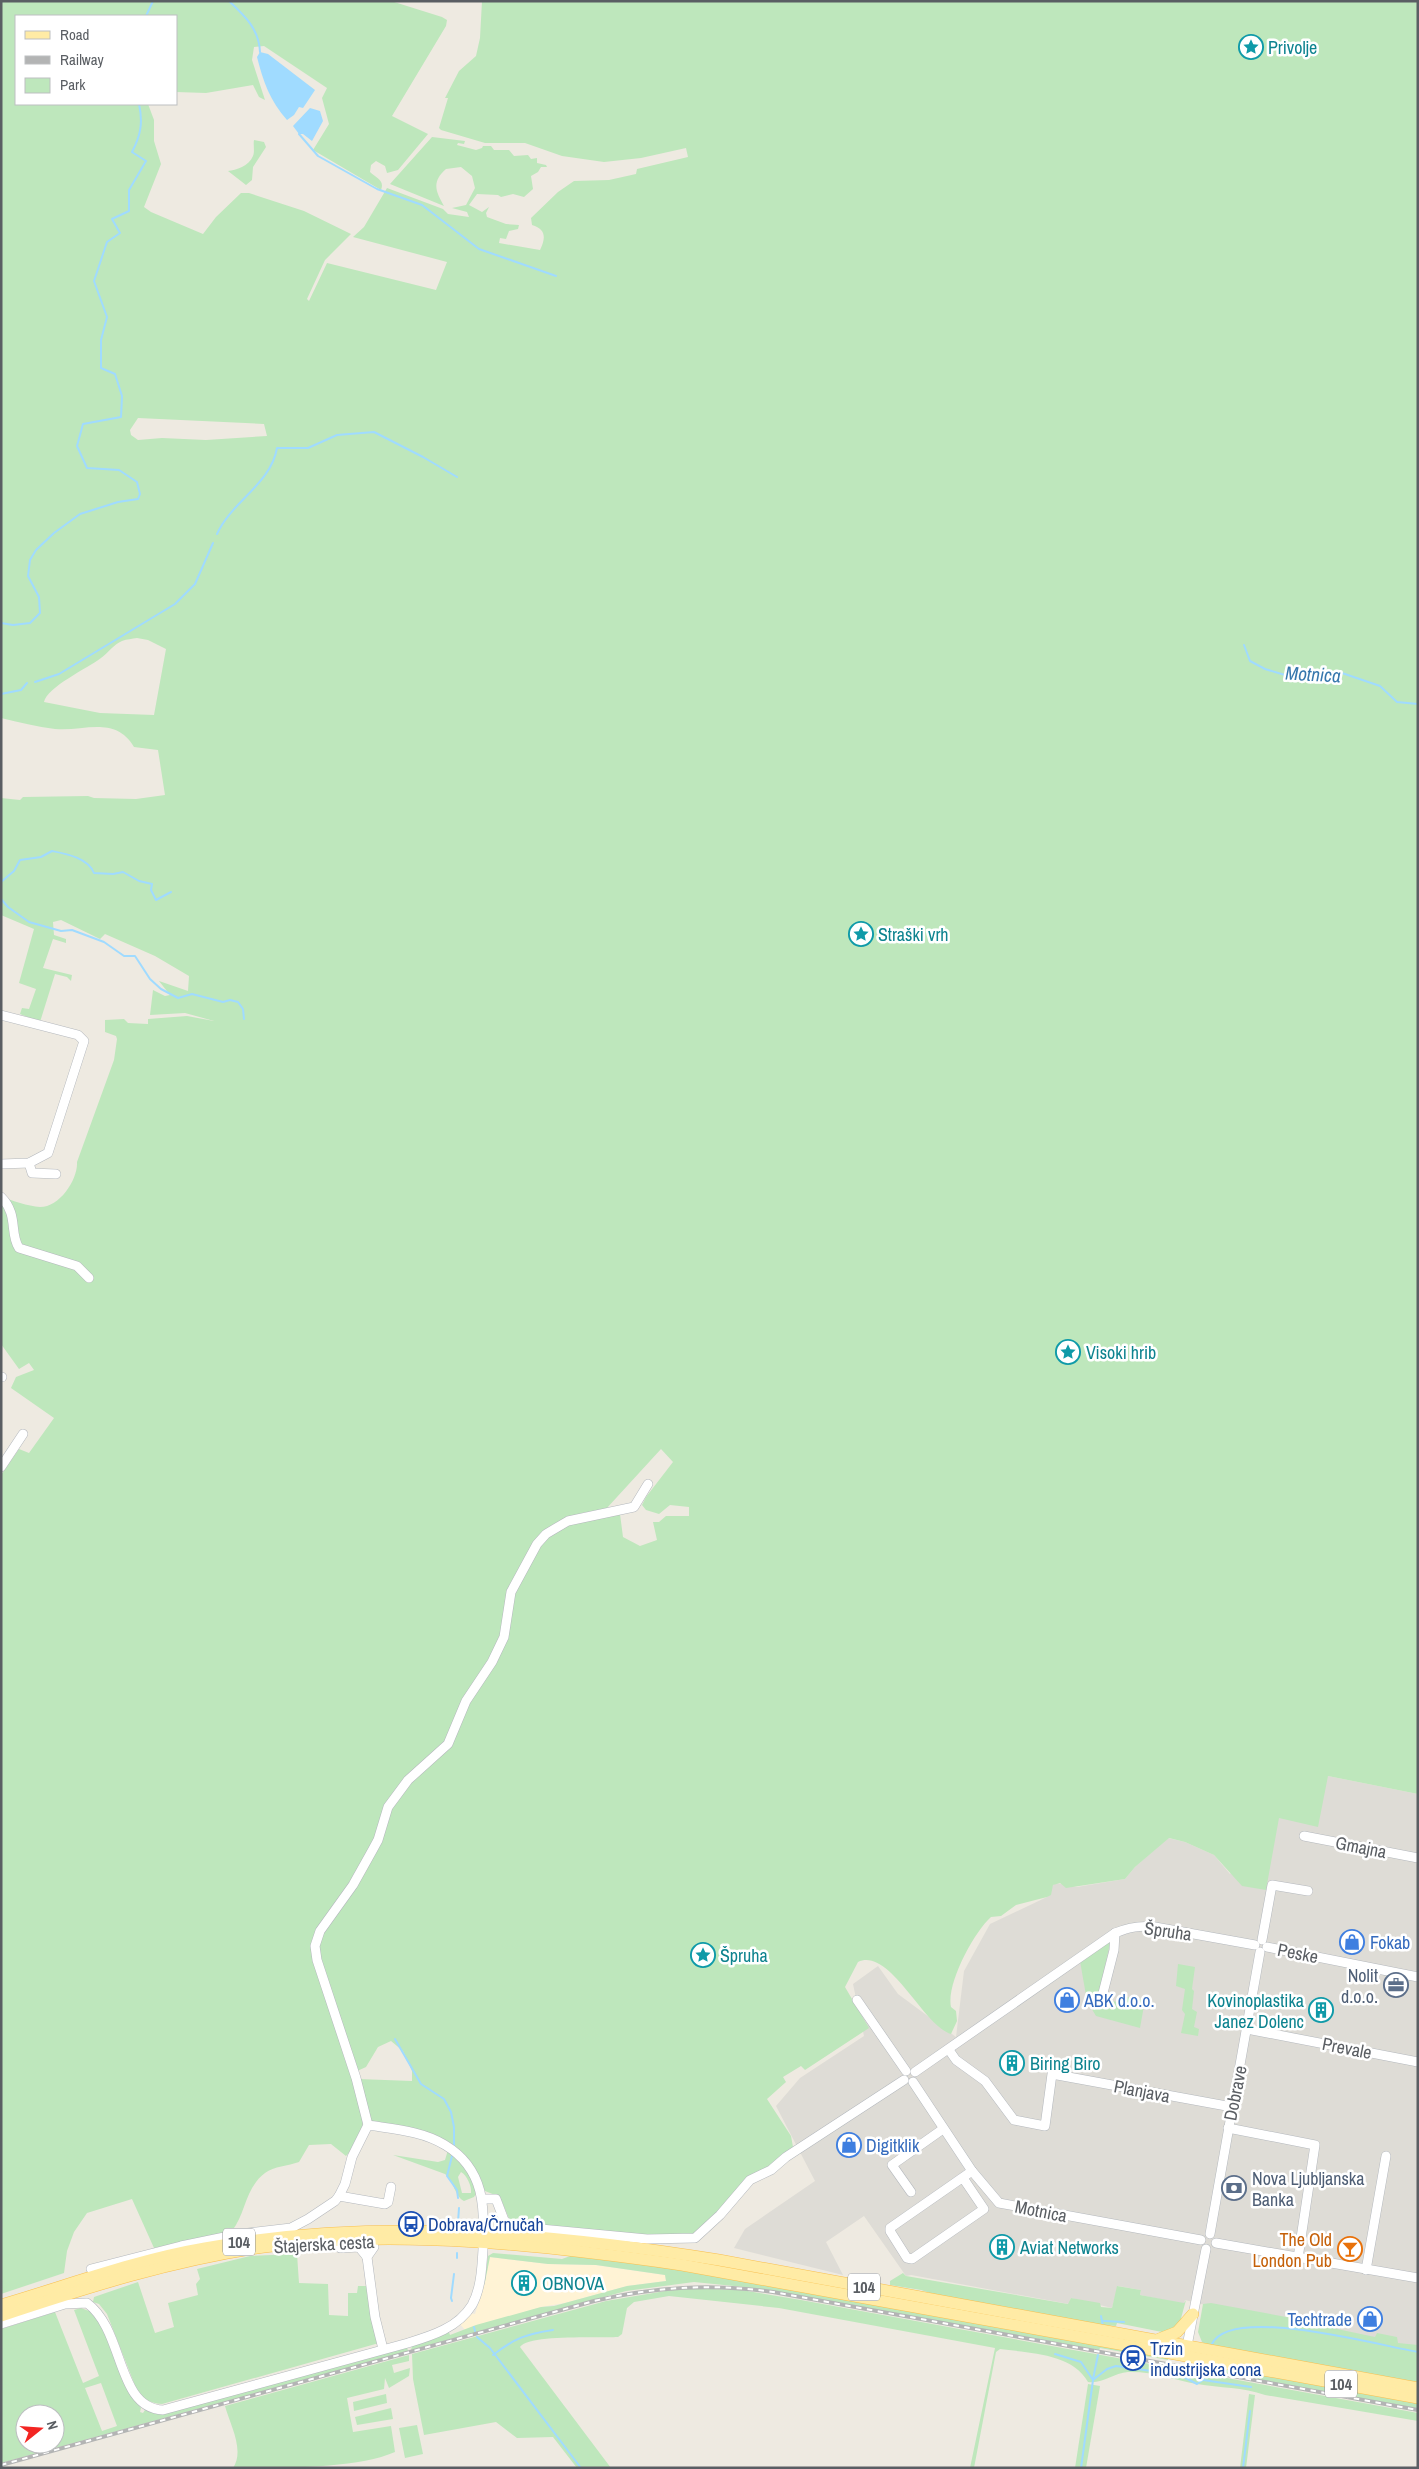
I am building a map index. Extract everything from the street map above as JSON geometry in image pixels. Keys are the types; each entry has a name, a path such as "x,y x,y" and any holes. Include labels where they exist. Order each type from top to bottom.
{"main road":[{"name":"Štajerska cesta","path":"1,2305 150,2260 243,2242 354,2232 484,2239 626,2252"},
{"name":"Štajerska cesta","path":"1,2316 135,2274 203,2257 266,2247 380,2240 484,2239"},
{"name":"104","path":"626,2252 720,2260 1156,2340 1186,2350 1418,2398"},
{"name":"104","path":"626,2252 727,2272 1418,2388"},
{"path":"1156,2340 1173,2334 1193,2314"}],"street":[{"path":"1,1015 78,1035 84,1040 50,1150 29,1163 1,1164"},
{"path":"29,1163 32,1173 56,1174"},
{"path":"1,1197 12,1214 16,1242 19,1248 77,1266 89,1278"},
{"path":"1,1467 23,1434"},
{"path":"91,2269 220,2238 291,2228 336,2201 345,2184 352,2157 368,2125 356,2078 317,1960 315,1946 320,1931 353,1885 372,1851 378,1840 388,1807 408,1780 448,1744 466,1701 502,1643 511,1592 537,1544 546,1534 568,1521 634,1506 648,1484"},
{"name":"Gmajna","path":"1304,1836 1418,1858"},
{"name":"Dobrave","path":"1210,2234 1272,1885 1308,1891"},
{"name":"Špruha","path":"483,2199 496,2199 504,2220 509,2226 647,2239 695,2238 720,2215 750,2180 771,2170 786,2157 949,2050 1115,1933 1141,1925 1261,1946"},
{"path":"1103,1993 1114,1950 1115,1933"},
{"name":"Peske","path":"1261,1946 1418,1977"},
{"name":"Motnica","path":"857,2000 910,2076 972,2171 999,2203 1201,2240"},
{"name":"Prevale","path":"1247,2029 1418,2062"},
{"name":"Planjava","path":"949,2050 956,2060 985,2082 1014,2120 1045,2126 1052,2074 1232,2107"},
{"path":"1,2324 65,2304 88,2303 105,2320 134,2395 143,2405 163,2410 432,2336 448,2328 472,2305 481,2276 484,2239 483,2199 478,2183 459,2156 445,2144 404,2131 368,2125"},
{"path":"1228,2128 1315,2145 1298,2258"},
{"path":"911,2192 892,2165 943,2129"},
{"path":"1366,2270 1386,2156"},
{"path":"963,2178 984,2209 912,2259 907,2258 890,2228 972,2171"},
{"path":"339,2196 385,2204 388,2202 391,2187"},
{"path":"1210,2234 1214,2236 1216,2243 1212,2248 1206,2249 1201,2245 1201,2240 1203,2236 1210,2234"},
{"path":"1216,2243 1418,2278"},
{"path":"340,2248 374,2247 367,2257 375,2317 383,2349"},
{"path":"1186,2350 1206,2249"}],"shaded area":[{"path":"1328,1776 1418,1794 1418,2350 1307,2330 1185,2300 1184,2304 1140,2295 1141,2290 1118,2286 1112,2308 1071,2298 1069,2304 911,2275 906,2276 864,2216 826,2242 843,2275 734,2248 745,2229 815,2181 776,2106 800,2078 864,2036 853,1984 878,1966 898,1994 956,2037 964,1971 990,1924 1047,1897 1056,1883 1077,1887 1125,1879 1135,1867 1168,1838 1185,1842 1214,1855 1230,1874 1279,1817 1293,1820"},
{"path":"489,2257 548,2264 595,2265 665,2275 666,2281 627,2286 565,2303 541,2307 465,2330 459,2323 469,2313 475,2314 485,2282"}],"green space":[{"path":"1,1 391,1 447,20 446,26 392,116 428,134 398,170 387,173 385,166 376,161 371,165 370,172 381,181 381,190 313,150 329,124 322,98 327,88 264,46 254,47 252,60 265,100 259,97 253,85 206,93 178,92 178,15 15,15 15,105 148,105 154,120 154,141 161,164 144,207 151,212 203,234 216,217 241,193 249,193 304,211 351,234 325,260 307,299 309,301 327,263 436,290 447,262 353,237 364,227 387,188 443,209 448,214 469,217 467,212 452,208 466,205 475,188 472,176 461,167 446,169 438,178 437,192 444,206 390,184 432,137 465,141 464,144 458,143 457,145 476,150 483,146 491,146 494,150 509,150 514,156 528,155 531,159 537,158 537,163 546,165 547,167 541,167 538,172 531,176 533,189 524,197 513,194 501,197 498,195 477,194 469,205 482,212 489,207 486,213 487,217 506,224 519,225 518,229 509,231 506,239 500,238 499,243 540,250 544,234 540,229 532,225 531,218 558,192 574,181 609,180 636,174 637,169 688,157 686,148 641,158 604,162 562,156 525,143 485,143 441,130 439,128 448,98 445,98 459,71 476,56 480,38 482,1 1418,1 1418,1794 1328,1776 1318,1827 1279,1818 1266,1890 1242,1886 1214,1855 1185,1842 1169,1838 1135,1867 1125,1879 1066,1888 1060,1883 1053,1885 1051,1895 1016,1905 1001,1916 991,1917 977,1934 963,1959 953,1985 951,2007 956,2011 957,2021 951,2034 940,2028 894,1976 882,1966 870,1960 858,1962 845,1987 869,2028 805,2070 801,2066 783,2077 786,2082 767,2099 791,2136 793,2147 770,2167 747,2178 699,2233 694,2235 657,2237 511,2223 500,2197 485,2191 472,2167 451,2144 424,2133 371,2122 358,2079 412,2081 412,2071 403,2051 391,2041 378,2047 366,2067 355,2072 316,1948 322,1932 350,1891 381,1839 389,1811 394,1803 411,1780 447,1748 462,1712 502,1650 509,1629 511,1599 537,1549 547,1537 572,1522 620,1514 623,1537 640,1546 657,1540 653,1522 659,1522 666,1516 689,1516 689,1507 670,1505 659,1514 646,1510 642,1505 673,1462 661,1449 606,1509 582,1513 566,1520 551,1528 531,1548 509,1592 503,1633 498,1648 468,1693 443,1747 409,1777 388,1802 375,1842 360,1870 318,1931 312,1944 314,1958 364,2114 362,2130 356,2144 346,2156 331,2144 309,2145 299,2162 277,2167 265,2173 258,2179 249,2193 237,2224 232,2231 154,2248 132,2199 87,2213 74,2232 67,2251 64,2273 1,2294 1,1475 19,1449 29,1453 54,1418 11,1388 16,1377 34,1370 29,1363 19,1369 1,1344 1,1196 30,1206 47,1206 61,1197 71,1184 77,1169 77,1162 114,1060 117,1039 116,1036 105,1032 105,1020 124,1019 128,1023 148,1024 148,1019 187,1016 214,1021 185,1013 150,1015 153,990 165,996 170,995 159,981 188,991 189,976 155,956 105,934 100,939 61,920 53,922 54,935 66,939 66,943 53,939 43,968 72,975 71,981 67,977 55,974 40,1022 20,1014 22,1008 29,1009 36,989 19,983 34,929 1,915 1,798 20,800 23,797 88,796 94,798 136,799 165,795 158,750 134,747 118,731 108,728 55,729 1,718","holes":["138,418 264,424 267,436 206,440 162,438 138,440 131,435 130,430","137,638 148,640 166,649 154,715 100,713 44,702 52,690 101,658 116,644 124,640"]},
{"path":"254,140 264,142 266,147 253,167 252,180 246,185 228,171 242,167 249,162 254,154"},
{"path":"1111,1939 1099,1993 1104,1999 1117,2002 1119,1996 1145,2000 1140,2028 1096,2016 1087,2001 1080,1961"},
{"path":"1178,1964 1195,1967 1192,2009 1197,2012 1194,2027 1199,2029 1198,2036 1181,2033 1185,2014 1182,2010 1185,1989 1176,1986"},
{"path":"448,2150 470,2174 477,2192 474,2197 464,2201 458,2196 445,2174 393,2155 438,2162 445,2160","holes":["461,2172 469,2181 471,2193 462,2193 458,2177"]},
{"path":"493,2253 562,2259 573,2255 675,2268 1168,2358 1168,2360 1100,2348 1099,2350 754,2288 694,2282 626,2291 411,2350 412,2346 448,2330 450,2335 476,2325 541,2307 554,2306 627,2286 666,2281 665,2275 596,2265 548,2264 490,2257 485,2282 478,2305 484,2285 488,2256"},
{"path":"297,2254 299,2283 328,2284 329,2315 348,2316 348,2293 357,2293 358,2286 368,2286 379,2343 162,2404 149,2401 141,2395 136,2388 107,2314 99,2304 93,2302 94,2297 138,2282 155,2333 174,2327 168,2303 198,2295 196,2284 200,2279 197,2269 250,2256"},
{"path":"903,2273 906,2276 1068,2304 1071,2298 1100,2303 1101,2307 1112,2308 1117,2286 1141,2290 1140,2295 1184,2303 1186,2300 1180,2322 1167,2333 1117,2323 1116,2326 1102,2325 939,2296 921,2290 890,2285 890,2281"},
{"path":"683,2288 741,2290 801,2300 1418,2413 1418,2421 1265,2395 1248,2390 1197,2384 1146,2373 1128,2372 1088,2382 1081,2372 1061,2360 1049,2356 1000,2349 996,2352 974,2468 970,2468 995,2348 779,2308 669,2296 634,2302 627,2308 622,2334 618,2337 550,2338 526,2343 520,2347 611,2468 577,2468 553,2437 517,2438 496,2422 424,2435 413,2379 412,2354 606,2301"},
{"path":"1211,2303 1297,2319 1375,2337 1377,2333 1397,2337 1398,2343 1418,2345 1418,2383 1206,2344 1202,2342 1198,2332 1203,2304"},
{"path":"81,2308 97,2314 102,2320 130,2394 141,2408 140,2412 143,2413 145,2410 157,2414 168,2412 385,2352 407,2347 408,2351 65,2445 65,2404 15,2404 15,2454 34,2454 1,2463 1,2329 55,2312 83,2383 99,2376 74,2310","holes":["101,2383 117,2426 102,2431 85,2388"]},
{"path":"409,2355 409,2361 392,2365 394,2373 410,2368 409,2376 389,2388 385,2378 384,2389 347,2398 353,2432 391,2426 395,2452 379,2458 339,2465 233,2468 238,2453 237,2445 225,2406"},
{"path":"1202,2364 1256,2377 1256,2375 1272,2375 1418,2402 1418,2409 1209,2371 1210,2368 1201,2366"},
{"path":"1088,2384 1100,2386 1086,2468 1075,2468"},
{"path":"386,2394 387,2403 354,2411 353,2402"},
{"path":"1249,2394 1255,2395 1246,2468 1240,2468"},
{"path":"391,2408 393,2419 357,2425 355,2417"},
{"path":"417,2425 423,2454 405,2458 399,2428"}],"water":[{"path":"260,52 268,54 315,90 303,108 299,107 294,115 287,120 276,106 265,82 257,57"},
{"path":"310,108 320,111 323,121 312,141 303,134 299,134 293,126"}],"waterway":[{"path":"146,15 153,1"},
{"path":"229,1 246,18 254,30 260,52"},
{"path":"1,623 13,625 30,623 40,613 39,597 28,576 30,560 36,550 54,533 80,514 118,502 138,499 140,494 137,482 119,470 87,468 77,446 83,424 121,417 122,396 115,374 101,368 101,340 107,317 94,281 107,242 120,233 112,219 129,211 129,190 146,161 132,152 140,128 139,105"},
{"path":"299,134 318,156 377,189 422,205 479,249 556,276"},
{"path":"217,534 231,512 267,472 277,448 308,448 337,435 374,432 457,477"},
{"path":"35,682 59,674 175,604 195,584 213,543"},
{"name":"Motnica","path":"1244,645 1250,661 1265,669 1285,675 1342,673 1380,686 1397,702 1418,704"},
{"path":"1,694 21,690 27,683"},
{"path":"1,882 14,871 20,860 41,857 52,851 82,860 94,873 113,874 123,872 139,881 152,884 151,890 156,900 171,892"},
{"path":"1,899 8,907 29,922 61,931 72,930 104,942 124,956 135,956 150,979 161,989 178,998 192,994 223,1002 230,1000 238,1002 243,1009 244,1019"},
{"path":"395,2039 421,2084 444,2099 451,2112 454,2127 454,2146"},
{"path":"452,2156 447,2176 457,2190 458,2198"},
{"path":"458,2222 459,2208"},
{"path":"457,2253 457,2258"},
{"path":"452,2301 454,2274"},
{"path":"1101,2316 1103,2326"},
{"path":"1104,2321 1124,2322"},
{"path":"474,2327 475,2331"},
{"path":"1212,2344 1225,2333 1247,2328 1275,2327 1341,2336 1418,2352"},
{"path":"493,2355 508,2344 521,2338 553,2330"},
{"path":"477,2337 490,2348 581,2468"},
{"path":"1055,2354 1081,2362 1093,2380"},
{"path":"1093,2379 1098,2355"},
{"path":"1081,2468 1093,2380 1107,2369 1116,2366 1180,2375 1197,2384 1203,2380 1205,2374"},
{"path":"1203,2380 1251,2387"},
{"path":"1243,2468 1250,2411"}],"railway":[{"path":"1,2465 594,2301 639,2292 705,2287 773,2292 1418,2410"}],"place":[{"name":"Privolje","path":"1251,47"},
{"name":"Straški vrh","path":"861,934"},
{"name":"Visoki hrib","path":"1068,1352"},
{"name":"Fokab","path":"1352,1942"},
{"name":"Špruha","path":"703,1955"},
{"name":"Nolit d.o.o.","path":"1396,1985"},
{"name":"ABK d.o.o.","path":"1067,2000"},
{"name":"Kovinoplastika Janez Dolenc","path":"1321,2010"},
{"name":"Biring Biro","path":"1012,2063"},
{"name":"Digitklik","path":"849,2145"},
{"name":"Nova Ljubljanska Banka","path":"1234,2188"},
{"name":"Dobrava/Črnučah","path":"411,2224"},
{"name":"Aviat Networks","path":"1002,2247"},
{"name":"The Old London Pub","path":"1350,2249"},
{"name":"OBNOVA","path":"524,2283"},
{"name":"Techtrade","path":"1370,2319"},
{"name":"Trzin industrijska cona","path":"1133,2358"}]}
